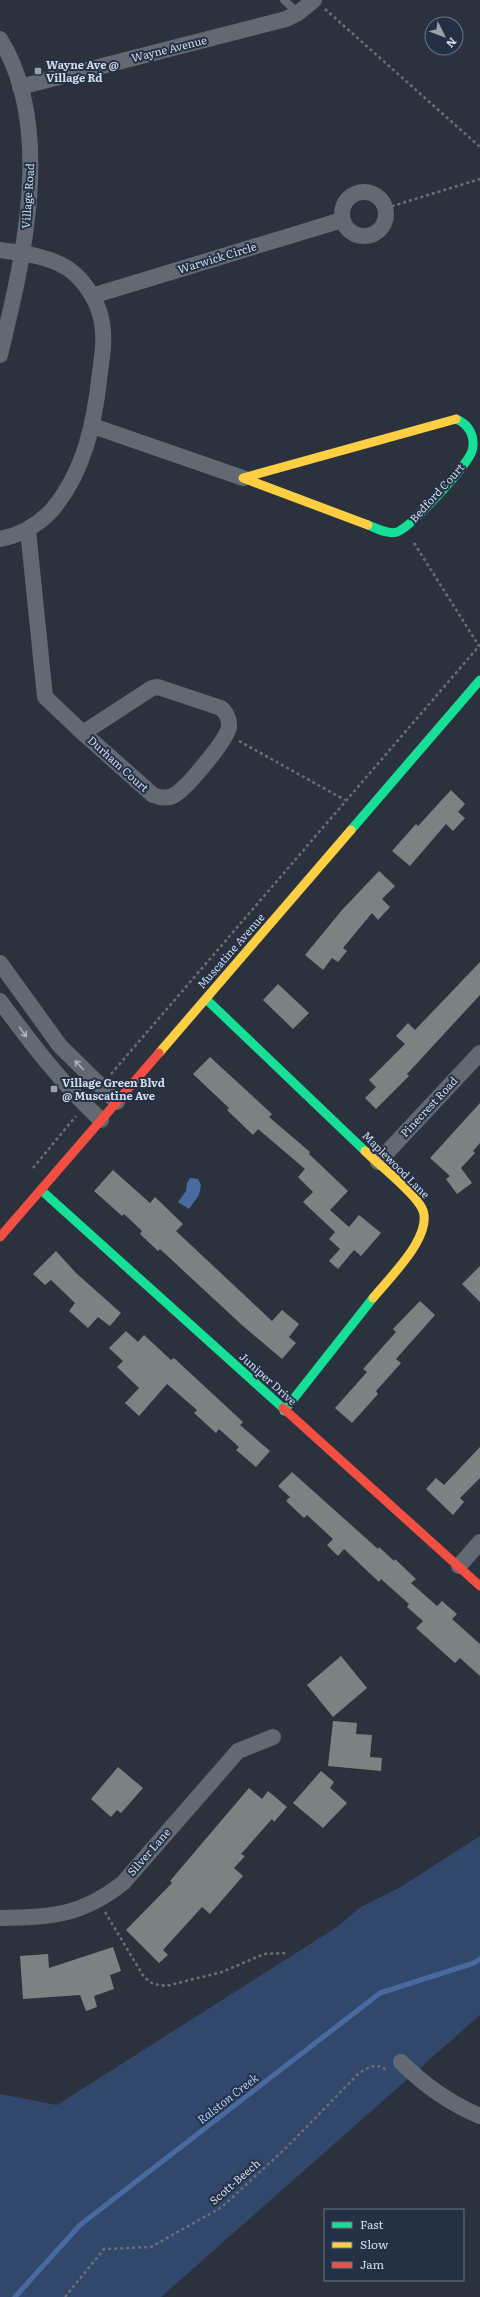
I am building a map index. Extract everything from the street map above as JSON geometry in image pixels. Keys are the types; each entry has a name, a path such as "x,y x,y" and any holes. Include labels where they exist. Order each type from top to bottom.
{"street":[{"name":"Wayne Avenue","path":"20,87 286,19 318,3"},
{"name":"Village Road","path":"0,39 20,87 31,154 23,253 0,355"},
{"path":"363,191 377,196 386,208 385,222 376,233 368,236 354,234 348,230 342,220 344,203 356,193 363,191"},
{"name":"Warwick Circle","path":"92,296 342,220"},
{"path":"0,250 23,253 50,260 67,268 82,282 92,296 99,312 103,345 93,426 73,478 52,510 28,530 0,539"},
{"name":"Bedford Court","path":"93,426 243,478 381,530 395,533 412,522 470,456 474,438 468,427 456,419 243,478"},
{"name":"Durham Court","path":"28,530 46,696 83,733 153,795 164,798 176,795 214,752 226,736 229,722 225,712 221,708 158,687 152,688 83,733"},
{"name":"Muscatine Avenue","path":"0,1237 480,680"},
{"path":"0,963 60,1046 116,1102"},
{"name":"Maplewood Lane","path":"206,999 378,1162 420,1204 424,1211 426,1221 424,1230 412,1250 284,1411"},
{"path":"0,1000 39,1054 85,1105 101,1120"},
{"name":"Pinecrest Road","path":"378,1162 480,1052"},
{"name":"Juniper Drive","path":"40,1190 480,1586"},
{"path":"458,1566 480,1542"},
{"name":"Silver Lane","path":"0,1918 45,1917 75,1911 98,1901 123,1883 238,1751 273,1737"},
{"path":"401,2062 418,2079 450,2103 480,2116"}],"lane":[{"path":"284,0 298,14"}],"path":[{"path":"318,3 480,147"},
{"path":"386,208 480,179"},
{"path":"100,1087 345,800 479,646 412,540"},
{"path":"233,737 345,800"},
{"path":"30,1171 85,1105"},
{"path":"98,1901 144,1977 152,1984 166,1986 222,1972 264,1954 288,1953"},
{"name":"Scott-Beech","path":"65,2297 104,2249 151,2247 222,2206 288,2146 359,2073 368,2067 376,2066 383,2068 388,2073 401,2062"}],"shaded area":[{"path":"190,1178 198,1179 201,1185 199,1195 189,1209 178,1202 186,1191 187,1183"},
{"path":"480,1836 480,2015 161,2297 0,2297 0,2094 57,2105 337,1927 361,1907 399,1888"}],"building":[{"path":"451,790 465,804 458,812 465,818 453,831 446,824 410,866 392,851 416,824 418,826"},
{"path":"379,871 395,886 382,899 390,907 378,920 372,913 343,948 347,951 338,962 332,958 323,970 305,955 342,910"},
{"path":"480,962 480,995 407,1074 409,1076 376,1109 365,1098 376,1087 369,1080 405,1044 396,1036 408,1023 415,1030"},
{"path":"278,984 309,1013 293,1029 263,1000"},
{"path":"210,1057 272,1114 269,1117 310,1152 309,1154 348,1191 330,1210 349,1227 359,1215 381,1233 361,1256 354,1250 338,1269 329,1261 340,1249 329,1239 335,1232 303,1202 313,1192 298,1177 305,1169 258,1129 253,1135 227,1110 229,1108 193,1074"},
{"path":"480,1103 480,1143 473,1151 475,1153 461,1168 472,1183 457,1194 446,1179 450,1176 430,1158"},
{"path":"113,1170 150,1203 155,1197 183,1224 176,1231 272,1321 282,1310 299,1324 289,1337 296,1343 282,1359 243,1326 160,1249 158,1251 140,1234 142,1231 124,1214 122,1216 94,1191"},
{"path":"56,1251 76,1273 121,1313 110,1326 98,1317 88,1328 69,1311 75,1303 51,1280 45,1285 33,1274"},
{"path":"480,1266 480,1302 462,1284"},
{"path":"420,1301 435,1315 396,1359 401,1363 376,1391 378,1394 352,1423 335,1408 367,1372 363,1369 396,1332 393,1329"},
{"path":"126,1331 138,1342 144,1335 171,1360 174,1358 243,1422 240,1425 270,1451 256,1467 236,1450 239,1447 219,1429 216,1433 194,1413 197,1410 167,1384 139,1416 125,1403 139,1388 117,1367 123,1361 109,1348"},
{"path":"480,1447 480,1478 460,1498 464,1502 453,1515 426,1489 436,1478 444,1485"},
{"path":"292,1472 378,1549 379,1547 394,1561 395,1559 416,1579 411,1583 437,1606 442,1601 457,1614 452,1619 480,1644 480,1676 460,1658 455,1663 416,1628 423,1621 407,1607 409,1604 381,1579 379,1582 344,1549 338,1556 327,1545 333,1539 307,1515 304,1518 286,1501 290,1497 278,1486"},
{"path":"341,1656 367,1688 333,1717 307,1685"},
{"path":"333,1721 357,1723 356,1734 372,1735 370,1757 382,1758 381,1771 328,1766"},
{"path":"118,1767 143,1788 121,1813 117,1810 111,1817 91,1799"},
{"path":"321,1771 334,1782 330,1788 347,1803 323,1828 293,1803"},
{"path":"249,1788 262,1799 268,1791 287,1807 274,1822 272,1819 241,1854 245,1856 234,1868 243,1876 210,1914 202,1907 163,1950 168,1955 159,1963 126,1930 172,1883 170,1881"},
{"path":"113,1947 121,1971 110,1975 114,1989 94,1996 97,2007 86,2011 80,1995 23,1999 20,1956 48,1954 49,1968"}],"waterway":[{"name":"Ralston Creek","path":"15,2297 80,2225 380,1993 474,1963 480,1959"}],"traffic: fast":[{"path":"368,525 393,533 404,528 426,508 461,469 472,451 473,441 472,436 465,424 456,419"},
{"path":"351,830 480,680"},
{"path":"206,999 365,1151"},
{"path":"41,1190 283,1408"},
{"path":"284,1411 373,1298"}],"traffic: slow":[{"path":"368,525 243,478 456,419"},
{"path":"159,1053 351,830"},
{"path":"365,1151 415,1198 420,1205 424,1216 423,1228 418,1241 410,1254 373,1298"}],"traffic: jam":[{"path":"0,1237 159,1053"},
{"path":"283,1408 480,1586"}],"place":[{"name":"Wayne Ave @ Village Rd","path":"38,71"},
{"name":"Village Green Blvd @ Muscatine Ave","path":"54,1089"}]}
